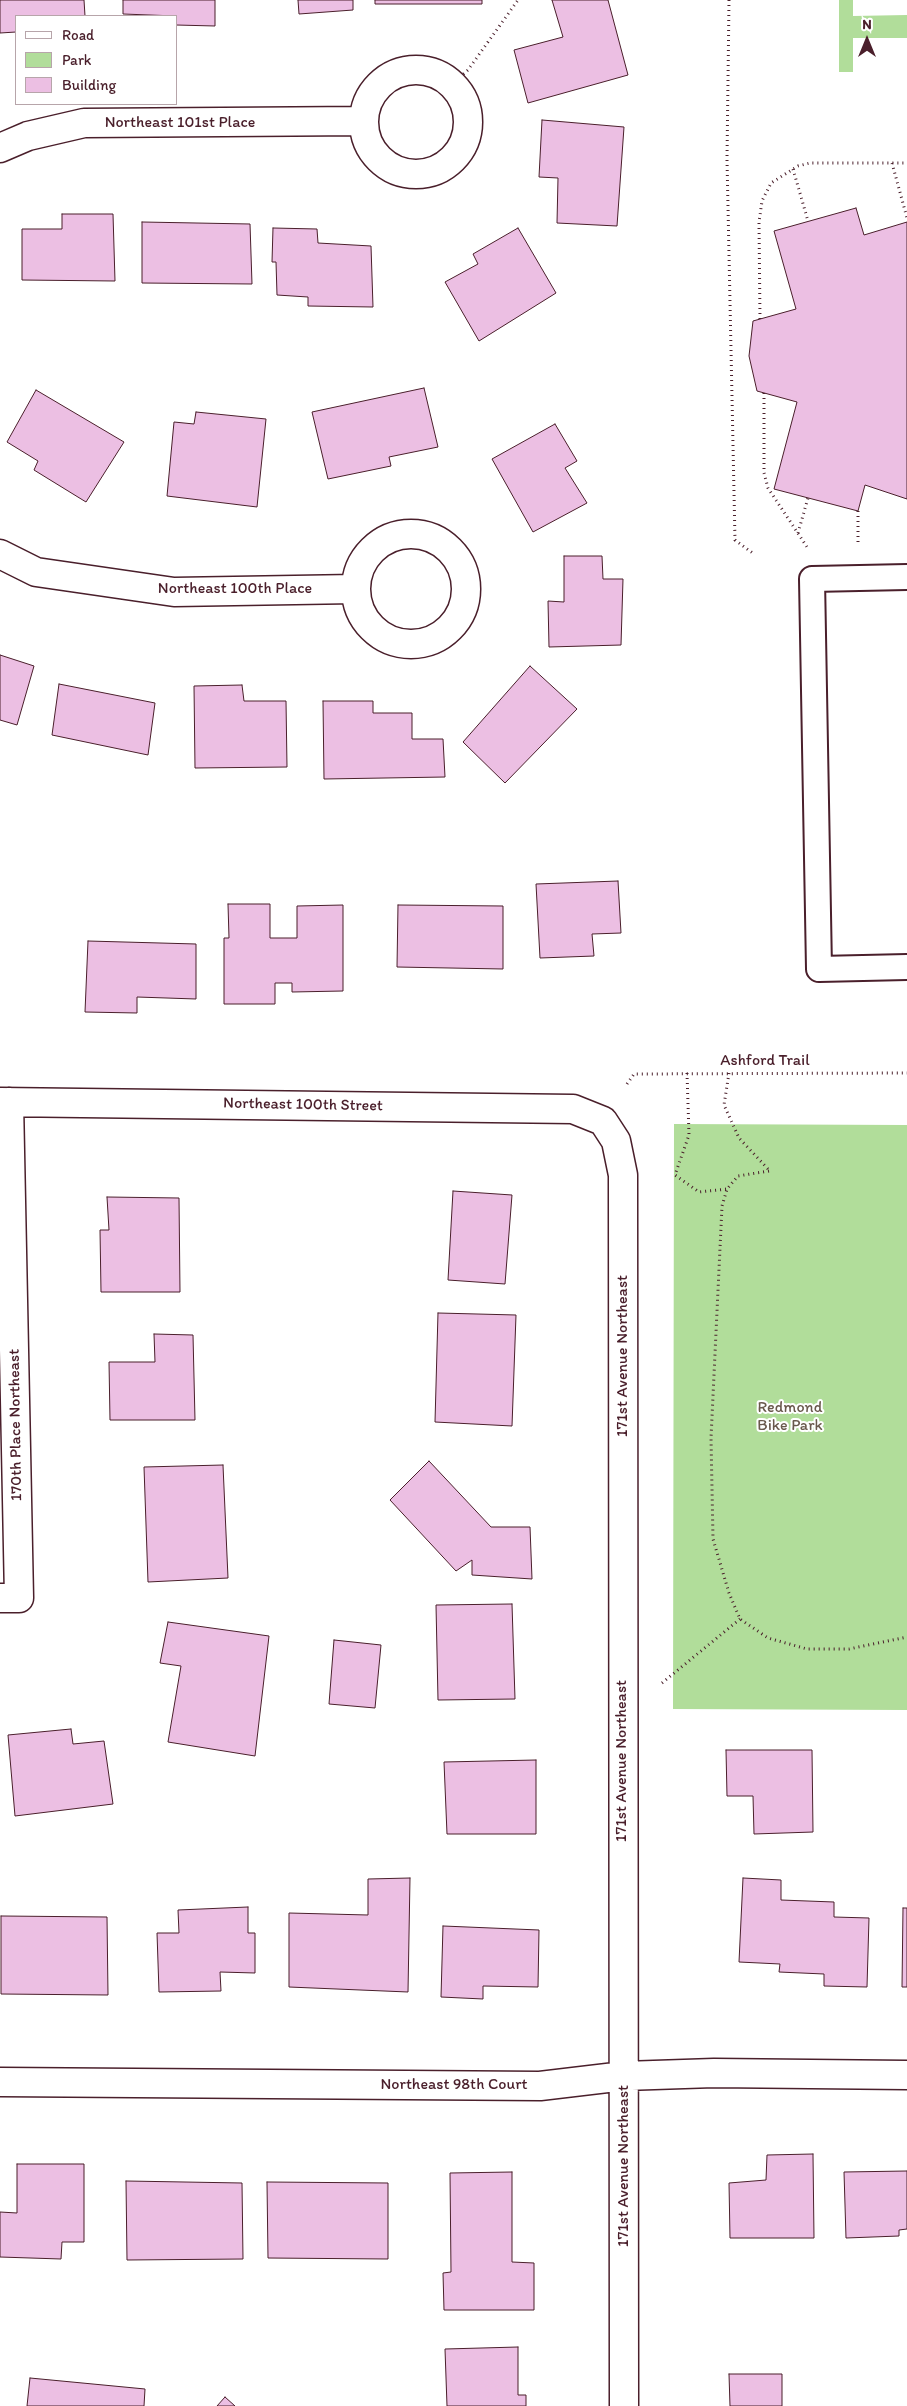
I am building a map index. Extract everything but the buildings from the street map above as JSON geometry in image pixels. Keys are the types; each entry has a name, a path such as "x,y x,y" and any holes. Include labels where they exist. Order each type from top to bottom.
{"street":[{"path":"407,70 425,70 443,76 452,84 465,104 468,122 465,140 456,155 442,167 425,173 407,173 390,167 376,155 367,140 364,122 367,104 376,88 390,76 407,70"},
{"name":"Northeast 101st Place","path":"0,148 28,136 84,124 364,122"},
{"path":"410,533 428,536 443,543 456,555 464,571 467,587 464,605 457,620 444,633 429,641 412,645 394,642 379,634 366,622 358,606 355,589 358,572 365,556 378,544 393,536 410,533"},
{"name":"Northeast 100th Place","path":"0,554 36,572 174,592 355,589"},
{"name":"Northeast 100th Street","path":"4,1102 573,1108 603,1121"},
{"name":"170th Place Northeast","path":"4,1102 9,1598"},
{"name":"171st Avenue Northeast","path":"603,1121 616,1141 623,1175 624,2406"},
{"name":"Northeast 98th Court","path":"0,2082 540,2086 624,2076 714,2073 907,2075"}],"lane":[{"path":"907,577 812,579 820,968 907,967"}],"path":[{"path":"452,84 468,70 518,0"},
{"path":"729,0 727,159 735,540 754,554"},
{"path":"760,319 760,222 762,201 771,183 793,169 810,163 907,163"},
{"path":"892,163 907,218"},
{"path":"793,169 808,221"},
{"path":"764,393 764,473 768,488 808,548"},
{"path":"798,533 808,498"},
{"path":"858,511 858,548"},
{"path":"687,1073 689,1136 675,1174 700,1192 727,1189"},
{"path":"730,1073 724,1104 738,1138 769,1170 738,1176 727,1189 722,1206 718,1249 711,1438 713,1540 729,1593 740,1619 768,1638 807,1649 848,1649 907,1637"},
{"name":"Ashford Trail","path":"627,1084 634,1074 907,1073"},
{"path":"662,1683 740,1619"}],"green space":[{"path":"839,0 853,0 853,16 907,15 907,38 853,38 853,72 839,72"},
{"name":"Redmond Bike Park","path":"674,1124 907,1125 907,1710 673,1709"}]}
